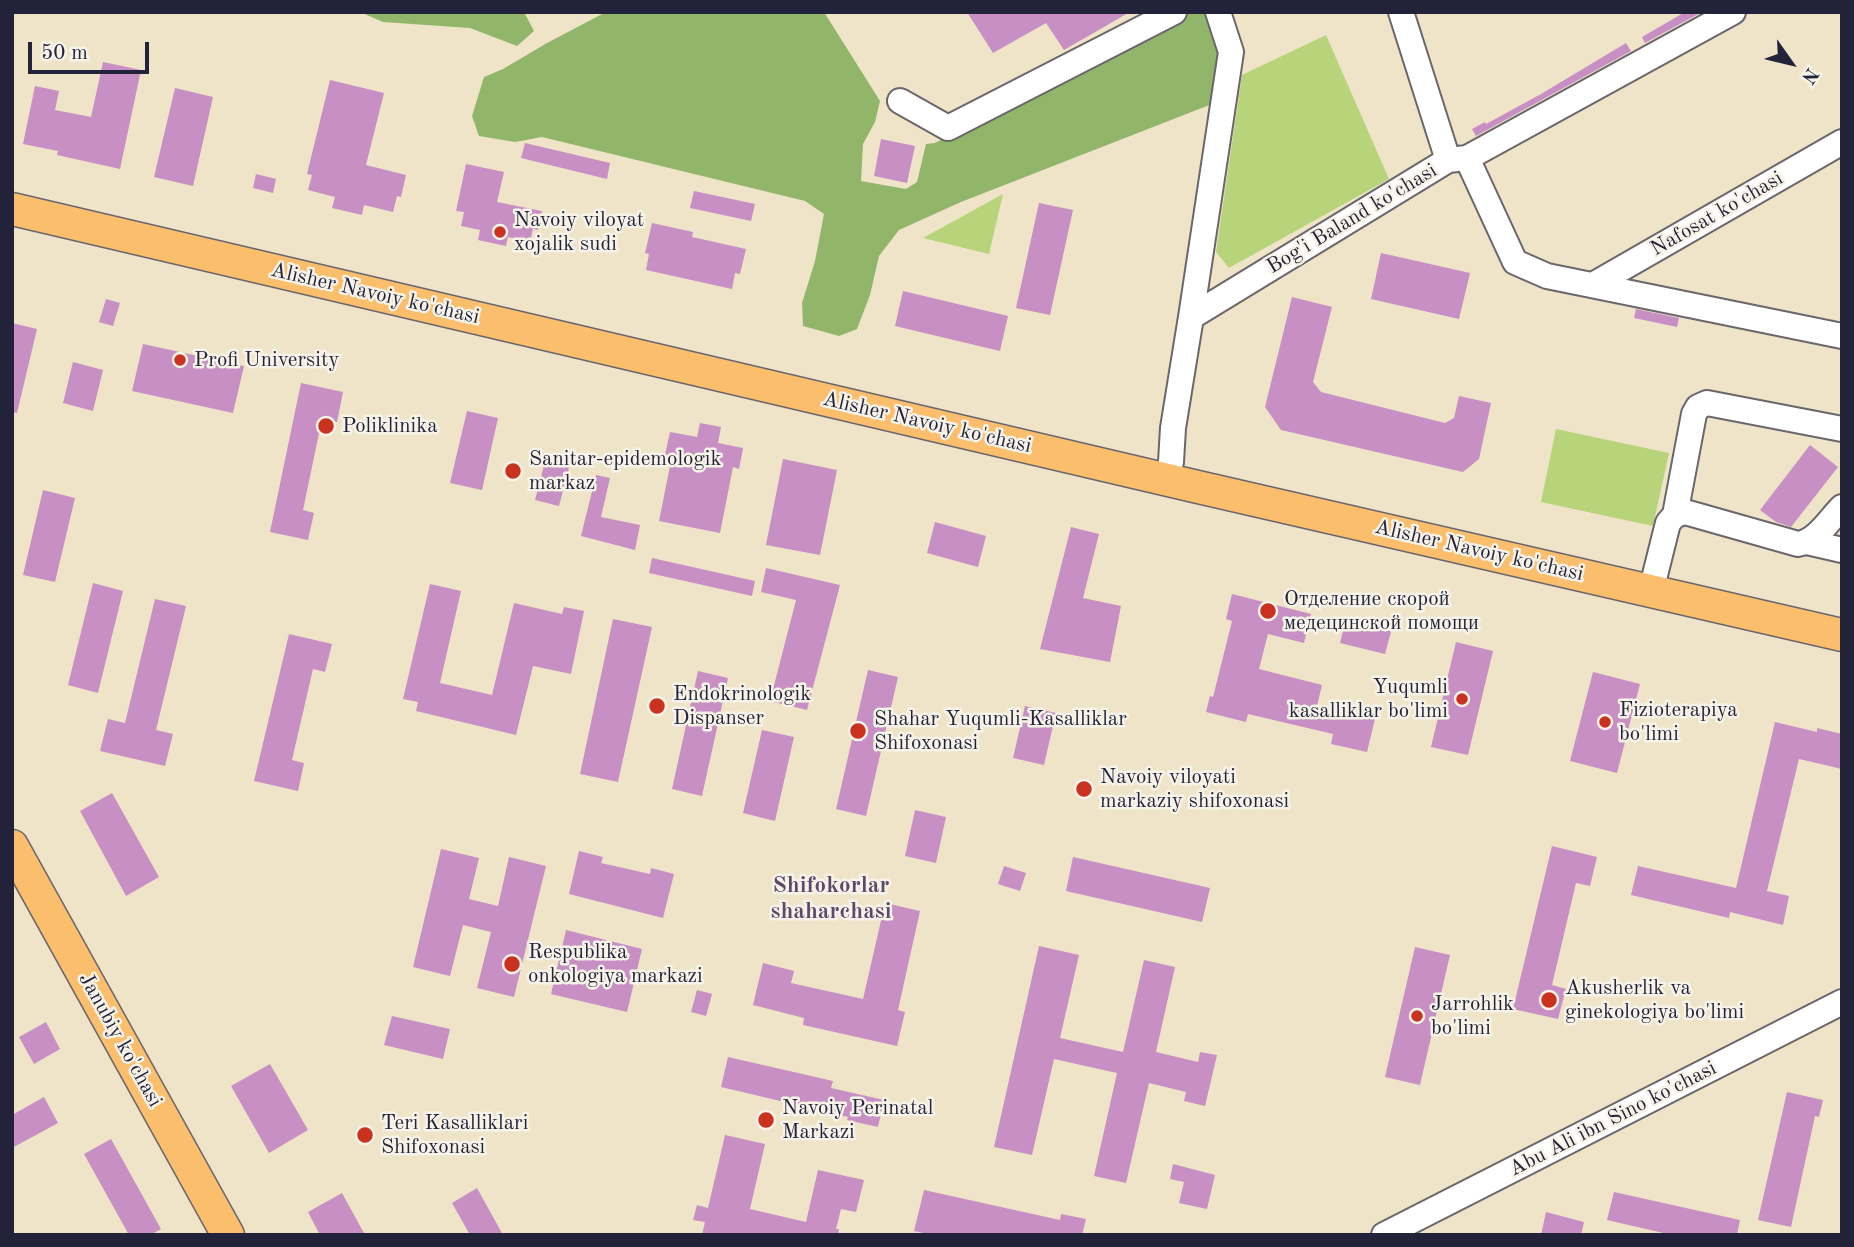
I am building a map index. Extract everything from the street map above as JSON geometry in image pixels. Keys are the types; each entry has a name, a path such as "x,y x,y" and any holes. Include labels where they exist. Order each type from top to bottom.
{"main road":[{"name":"Alisher Navoiy ko'chasi","path":"12,194 869,390 1169,470"},
{"name":"Alisher Navoiy ko'chasi","path":"12,209 1653,582 1842,635"},
{"name":"Alisher Navoiy ko'chasi","path":"1653,582 1842,616"},
{"name":"Janubiy ko'chasi","path":"12,846 228,1235"},
{"name":"Janubiy ko'chasi","path":"12,883 207,1235"}],"street":[{"path":"900,101 948,128 1174,12"},
{"path":"1169,470 1173,428 1231,52 1218,12"},
{"path":"1401,12 1457,159 1515,262 1546,276 1842,336"},
{"name":"Bog'i Baland ko'chasi","path":"1191,317 1457,159 1733,12"},
{"name":"Nafosat ko'chasi","path":"1593,285 1842,142"},
{"path":"1653,582 1668,523 1675,515 1693,414 1699,407 1707,402 1842,429"},
{"path":"1807,542 1842,507"},
{"path":"1675,515 1685,512 1798,544 1807,542 1842,550"},
{"name":"Abu Ali ibn Sino ko'chasi","path":"1420,1229 1842,1002"},
{"name":"Abu Ali ibn Sino ko'chasi","path":"1384,1235 1420,1229 1842,1019"}],"green space":[{"path":"360,12 524,12 534,31 517,46 470,28 383,22"},
{"path":"606,12 824,12 880,101 875,122 863,144 861,181 906,189 917,182 926,144 935,143 1188,12 1209,12 1222,54 1212,104 961,202 899,230 879,256 870,295 857,329 839,336 803,326 802,303 815,261 824,214 805,201 542,137 515,142 479,136 472,116 484,77"},
{"path":"1326,35 1389,179 1229,268 1216,252 1242,75"},
{"path":"1003,194 989,254 923,238"},
{"path":"1556,429 1669,453 1653,526 1541,502"}],"building":[{"path":"967,12 1130,12 1064,50 1046,23 993,53"},
{"path":"1685,12 1702,12 1645,43 1642,37"},
{"path":"1626,43 1631,51 1476,136 1472,129 1541,94"},
{"path":"103,62 141,70 120,169 57,155 58,151 23,144 35,86 59,91 55,110 91,117"},
{"path":"330,80 384,93 366,165 406,175 401,197 397,196 393,212 364,205 362,215 332,208 335,197 308,190 312,175 307,174"},
{"path":"175,88 213,97 193,186 154,177"},
{"path":"881,139 915,146 907,183 874,176"},
{"path":"525,143 610,163 607,179 521,158"},
{"path":"466,164 504,172 497,202 542,211 538,230 533,229 530,242 508,237 506,246 478,240 480,230 461,226 464,212 456,211"},
{"path":"256,174 276,179 273,193 253,188"},
{"path":"694,191 755,204 751,221 690,208"},
{"path":"1039,203 1073,210 1050,315 1016,308"},
{"path":"652,223 693,232 692,237 746,249 740,274 735,273 732,289 646,270 649,254 645,253"},
{"path":"1381,253 1470,273 1459,319 1371,299"},
{"path":"903,291 1008,316 1000,351 895,326"},
{"path":"1292,297 1332,307 1313,382 1321,392 1445,423 1454,418 1459,396 1491,403 1479,459 1463,472 1281,430 1265,407"},
{"path":"106,299 120,303 113,326 99,322"},
{"path":"1636,309 1679,318 1677,327 1634,318"},
{"path":"12,323 37,329 17,413 12,412"},
{"path":"143,344 244,366 233,413 132,391"},
{"path":"73,362 103,370 93,411 63,403"},
{"path":"301,383 343,392 337,422 322,419 303,510 314,513 308,540 270,532"},
{"path":"467,411 498,418 482,490 450,483"},
{"path":"700,423 721,427 718,443 743,448 739,469 733,467 720,533 659,521 672,456 665,455 670,432 697,437"},
{"path":"1810,445 1838,467 1791,527 1776,522 1760,510"},
{"path":"547,454 571,460 559,506 535,500"},
{"path":"783,459 837,470 820,555 766,545"},
{"path":"596,475 610,478 601,517 640,525 635,550 581,536"},
{"path":"43,490 75,498 55,582 23,575"},
{"path":"935,522 986,536 978,567 927,553"},
{"path":"1071,527 1099,534 1083,598 1121,606 1110,662 1040,649"},
{"path":"652,558 755,581 752,596 649,573"},
{"path":"766,568 840,585 807,710 770,701 796,600 761,592"},
{"path":"93,583 123,591 98,693 68,685"},
{"path":"430,584 461,591 440,683 492,695 514,603 562,614 564,607 584,611 571,674 533,666 516,735 416,711 418,702 403,699"},
{"path":"1232,594 1311,614 1304,643 1268,634 1259,669 1322,685 1317,706 1375,719 1367,752 1331,744 1333,734 1248,714 1246,722 1206,712 1210,696 1213,697 1232,621 1226,619"},
{"path":"155,599 186,606 156,730 173,734 165,766 100,751 108,719 125,723"},
{"path":"613,619 652,627 618,782 580,774"},
{"path":"1346,619 1392,628 1385,654 1340,643"},
{"path":"289,634 332,644 325,672 313,669 292,760 304,763 298,791 254,781"},
{"name":"Yuqumli kasalliklar bo'limi","path":"1456,642 1493,651 1468,755 1431,747"},
{"path":"868,670 898,677 866,816 836,809"},
{"path":"698,671 728,678 702,796 672,789"},
{"name":"Fizioterapiya bo'limi","path":"1593,672 1640,684 1617,773 1570,761"},
{"path":"1025,706 1056,713 1044,765 1013,758"},
{"path":"1775,722 1817,732 1817,728 1842,734 1842,769 1799,759 1767,891 1789,896 1783,925 1730,912 1729,918 1631,895 1638,866 1736,888"},
{"path":"762,730 794,737 775,821 743,813"},
{"path":"112,793 159,877 126,896 80,811"},
{"path":"915,810 946,817 936,863 905,856"},
{"path":"1552,846 1597,857 1590,886 1576,883 1552,985 1566,989 1558,1019 1513,1009"},
{"path":"441,849 479,858 469,899 498,906 509,857 546,866 514,997 477,988 491,932 463,925 450,976 413,967"},
{"path":"579,851 603,857 601,863 650,874 651,868 674,874 663,918 569,894"},
{"path":"1073,857 1210,888 1202,922 1066,891"},
{"path":"1004,866 1026,873 1020,891 998,884"},
{"path":"885,903 920,911 898,1010 905,1012 897,1046 803,1025 804,1018 753,1005 763,963 794,971 791,983 863,999"},
{"path":"566,930 642,949 627,1012 551,994"},
{"path":"1039,946 1079,955 1060,1038 1123,1052 1144,960 1175,967 1156,1052 1198,1062 1200,1052 1217,1055 1205,1106 1184,1101 1186,1092 1149,1083 1126,1183 1094,1176 1117,1073 1054,1059 1032,1155 994,1147"},
{"name":"Jarrohlik bo'limi","path":"1415,947 1450,955 1420,1085 1385,1077"},
{"path":"697,990 712,994 706,1016 691,1012"},
{"path":"392,1016 450,1029 443,1059 384,1045"},
{"path":"46,1022 60,1049 34,1064 19,1037"},
{"path":"728,1057 833,1081 831,1088 884,1100 878,1127 847,1120 848,1117 721,1087"},
{"path":"270,1064 308,1130 269,1153 231,1086"},
{"path":"1787,1092 1823,1100 1819,1117 1815,1116 1791,1227 1758,1220"},
{"path":"44,1097 58,1123 12,1148 12,1115"},
{"path":"725,1135 765,1144 750,1209 806,1222 818,1170 864,1180 856,1212 841,1209 836,1229 839,1229 838,1235 702,1235 705,1222 693,1220 697,1205 708,1208"},
{"path":"111,1139 161,1229 150,1235 129,1235 84,1154"},
{"path":"1173,1164 1215,1175 1207,1209 1179,1203 1184,1182 1170,1179"},
{"path":"477,1188 503,1235 470,1235 452,1203"},
{"path":"924,1190 1060,1220 1061,1214 1086,1219 1082,1235 933,1235 914,1231"},
{"path":"1614,1192 1740,1220 1737,1235 1672,1235 1607,1220"},
{"path":"342,1193 365,1235 320,1235 308,1212"},
{"path":"1546,1212 1584,1222 1581,1235 1541,1235"}],"place":[{"name":"Navoiy viloyat xojalik sudi","path":"500,232"},
{"name":"Profi University","path":"180,360"},
{"name":"Poliklinika","path":"326,426"},
{"name":"Sanitar-epidemologik markaz","path":"513,471"},
{"name":"Отделение скорой медецинской помощи","path":"1268,611"},
{"name":"Yuqumli kasalliklar bo'limi","path":"1462,699"},
{"name":"Endokrinologik Dispanser","path":"657,706"},
{"name":"Fizioterapiya bo'limi","path":"1605,722"},
{"name":"Shahar Yuqumli-Kasalliklar Shifoxonasi","path":"858,731"},
{"name":"Navoiy viloyati markaziy shifoxonasi","path":"1084,789"},
{"name":"Respublika onkologiya markazi","path":"512,964"},
{"name":"Akusherlik va ginekologiya bo'limi","path":"1549,1000"},
{"name":"Jarrohlik bo'limi","path":"1417,1016"},
{"name":"Navoiy Perinatal Markazi","path":"766,1120"},
{"name":"Teri Kasalliklari Shifoxonasi","path":"365,1135"}],"district":[{"name":"Shifokorlar shaharchasi","path":"831,899"}]}
